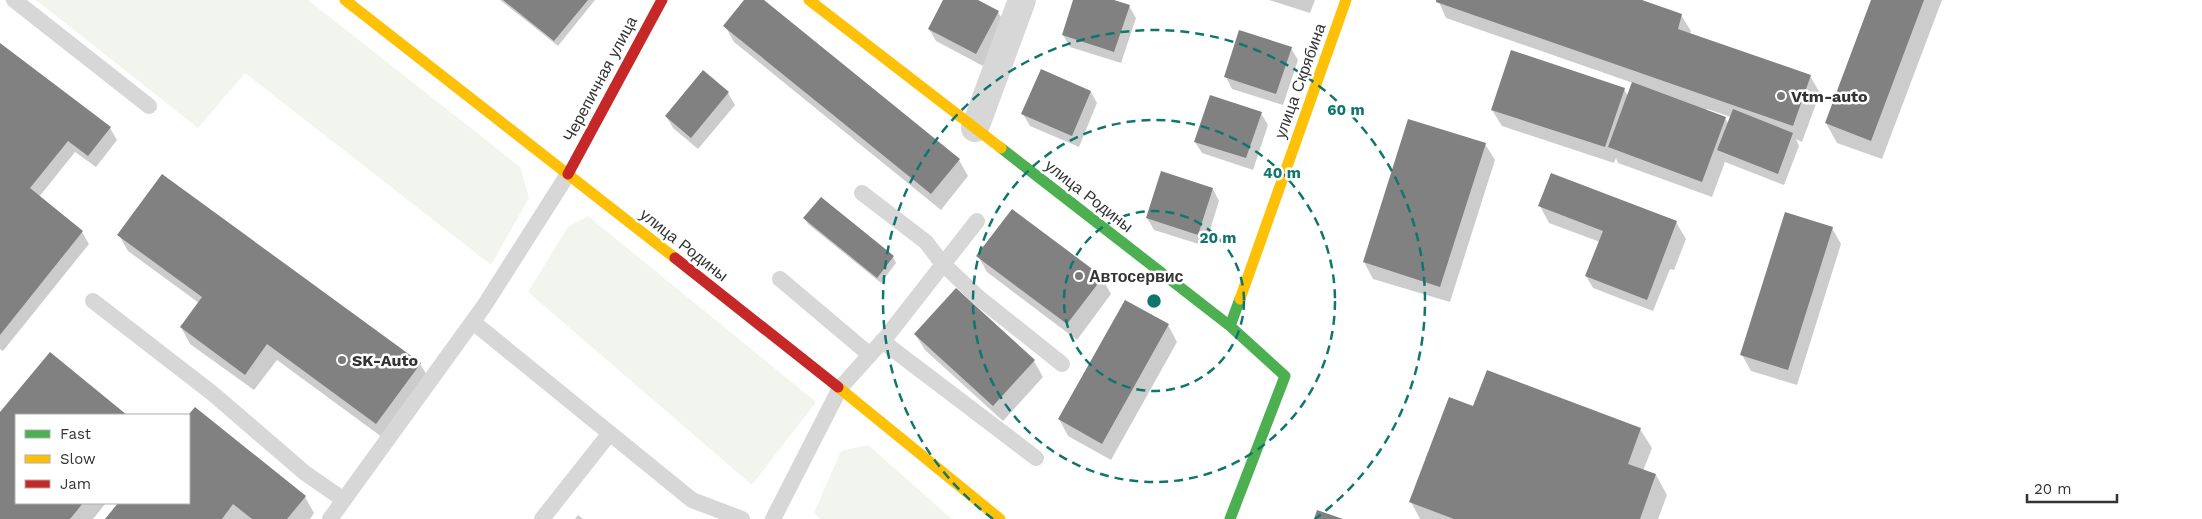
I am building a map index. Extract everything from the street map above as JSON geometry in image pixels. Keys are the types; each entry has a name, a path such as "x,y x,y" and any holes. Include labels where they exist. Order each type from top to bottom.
{"street":[{"name":"улица Родины","path":"345,0 840,388 1000,519"},
{"name":"Черепичная улица","path":"568,174 662,0"},
{"name":"улица Родины","path":"809,0 1230,326"},
{"path":"975,128 1022,0"},
{"name":"улица Скрябина","path":"1230,326 1346,0"},
{"path":"1230,326 1285,376 1230,519"}],"lane":[{"path":"14,0 148,106"},
{"path":"330,519 473,322 568,174"},
{"path":"862,193 926,242 942,263 978,297 1062,364"},
{"path":"772,519 840,388 882,341 977,221"},
{"path":"780,279 870,355"},
{"path":"93,302 212,394 305,473 344,500"},
{"path":"473,322 692,500 742,519"},
{"path":"882,341 1036,458"},
{"path":"542,519 610,433"}],"shaded area":[{"path":"36,0 308,0 520,167 529,198 491,265 245,73 198,128"},
{"path":"588,216 816,402 752,485 528,292 568,227"},
{"path":"868,445 952,519 821,519 814,513 841,451"}],"building":[{"path":"503,0 588,0 554,41"},
{"path":"744,0 764,0 960,159 931,194 723,26"},
{"path":"943,0 978,0 999,11 976,54 928,29"},
{"path":"1073,0 1114,0 1130,5 1114,52 1062,35"},
{"path":"1436,0 1642,0 1682,14 1678,29 1811,75 1793,126 1436,2"},
{"path":"1871,0 1924,0 1871,141 1825,123"},
{"path":"1239,30 1292,47 1276,94 1224,77"},
{"path":"0,43 111,127 88,156 68,141 30,188 83,231 0,335"},
{"path":"1511,50 1625,88 1605,147 1491,110"},
{"path":"1041,69 1091,91 1072,136 1021,114"},
{"path":"703,70 729,92 691,138 665,116"},
{"path":"1632,82 1726,117 1702,182 1608,147"},
{"path":"1210,95 1262,112 1246,158 1194,142"},
{"path":"1733,109 1793,133 1778,174 1717,150"},
{"path":"1408,119 1486,143 1440,287 1363,262"},
{"path":"1161,171 1213,188 1198,235 1146,218"},
{"path":"1551,173 1677,221 1647,300 1585,276 1603,231 1538,206"},
{"path":"162,174 421,363 376,424 267,344 245,375 180,327 202,297 117,235"},
{"path":"821,197 894,256 877,278 803,218"},
{"path":"1012,209 1103,277 1067,324 976,256"},
{"path":"1785,212 1833,227 1788,370 1740,355"},
{"path":"956,288 1035,360 993,406 914,334"},
{"path":"1125,300 1169,324 1102,444 1058,419"},
{"path":"50,352 126,414 15,414 15,504 82,504 70,519 0,519 0,412"},
{"path":"1487,370 1641,428 1628,464 1656,474 1640,519 1454,519 1409,502 1449,397 1473,406"},
{"path":"195,407 306,496 287,519 252,519 233,504 222,519 105,519 117,504 190,504 189,414"},
{"path":"1317,510 1343,519 1314,519"}],"traffic: fast":[{"path":"1001,148 1230,326"},
{"path":"1230,519 1285,376 1230,326 1240,299"}],"traffic: slow":[{"path":"345,0 675,258"},
{"path":"809,0 1001,148"},
{"path":"1240,299 1346,0"},
{"path":"838,387 1000,519"}],"traffic: jam":[{"path":"568,174 662,0"},
{"path":"675,258 838,387"}],"place":[{"name":"Vtm-auto","path":"1781,96"},
{"name":"Автосервис","path":"1079,276"},
{"name":"SK-Auto","path":"342,360"}]}
